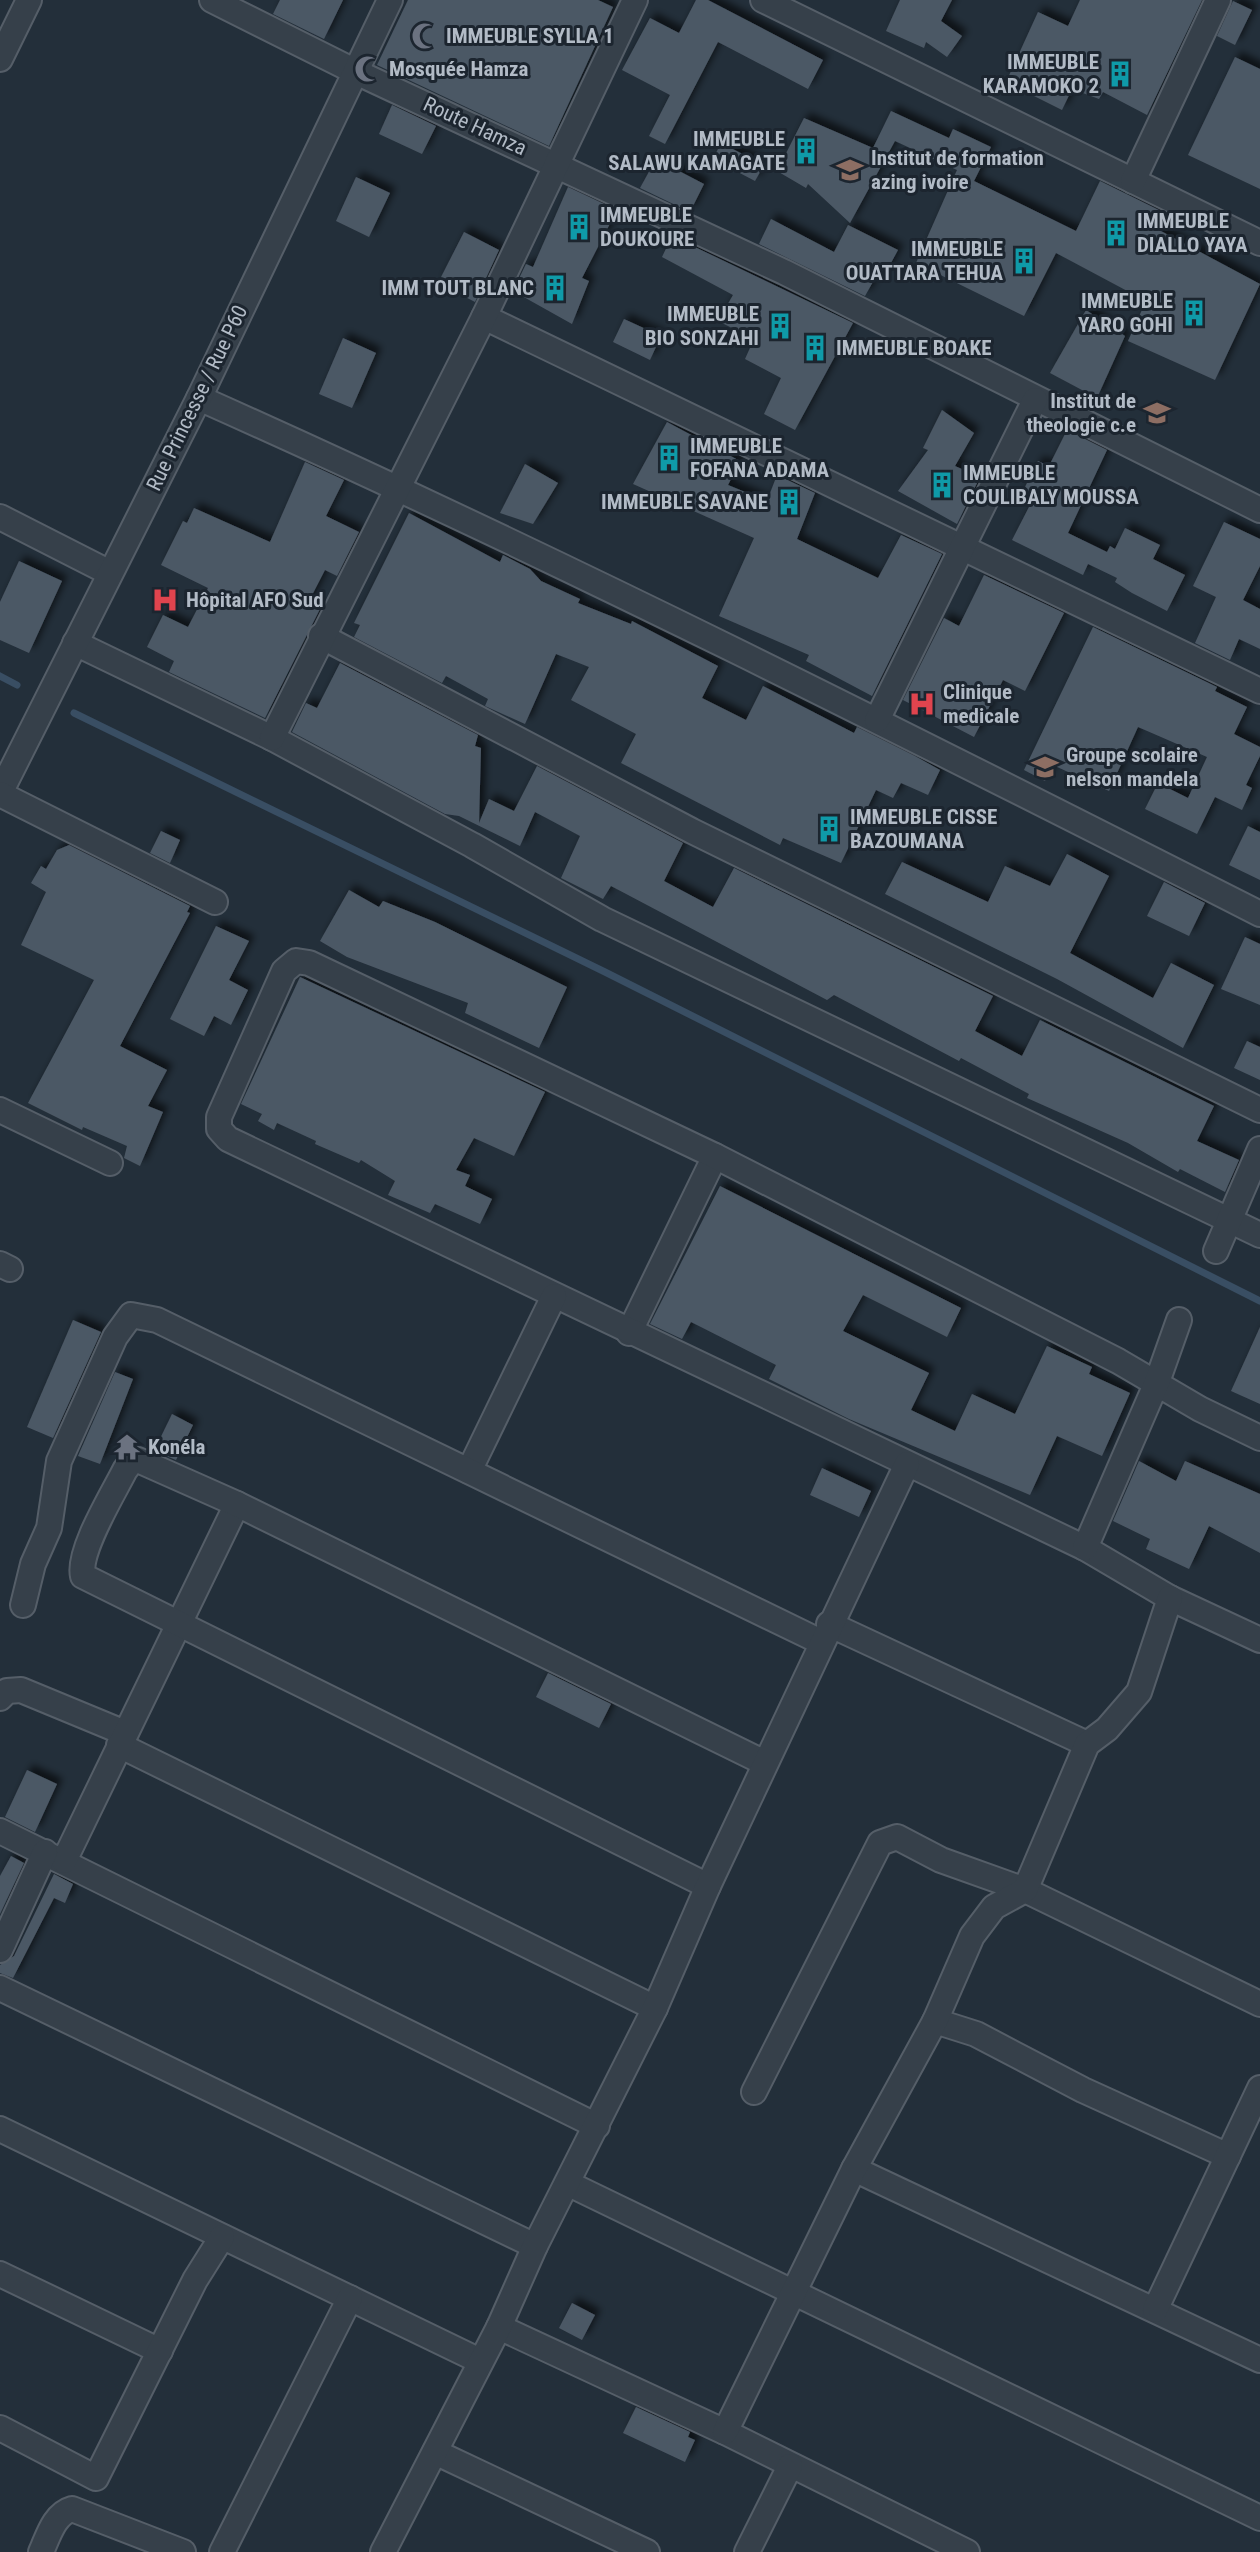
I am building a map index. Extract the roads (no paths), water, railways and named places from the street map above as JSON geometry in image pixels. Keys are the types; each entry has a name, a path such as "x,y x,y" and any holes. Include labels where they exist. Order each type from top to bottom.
{"street":[{"path":"0,59 29,0"},
{"name":"Route Hamza","path":"212,0 356,72 821,290 1035,400 1260,510"},
{"name":"Rue Princesse / Rue P60","path":"0,794 199,398 390,0"},
{"path":"272,738 321,636 484,317 635,0"},
{"path":"763,0 1260,243"},
{"path":"1133,181 1218,0"},
{"path":"484,317 964,546 1260,691"},
{"path":"199,398 399,487 877,720 1260,914"},
{"path":"877,720 1035,400"},
{"path":"0,517 110,573"},
{"path":"321,636 692,831 1260,1110"},
{"path":"75,643 272,738 472,845 602,919 1260,1235"},
{"path":"0,794 215,902"},
{"path":"1260,1438 1179,1397 1157,1382 715,1156 309,963 296,961 284,971 219,1117 219,1129 236,1143 1086,1548 1170,1598 1260,1640"},
{"path":"0,1110 110,1163"},
{"path":"1216,1251 1260,1149"},
{"path":"629,1332 715,1156"},
{"path":"469,1471 554,1296"},
{"path":"23,1605 33,1564 49,1528 59,1461 109,1349 131,1315 157,1320 469,1471 825,1633 1087,1744"},
{"path":"1086,1548 1157,1382 1179,1320"},
{"path":"708,1886 83,1576 81,1569 87,1548 131,1462 138,1460 237,1504 765,1763"},
{"path":"383,2552 499,2327 535,2246 569,2184 655,2008 708,1886 906,1464"},
{"path":"0,1950 122,1739 237,1504"},
{"path":"724,2431 854,2169 935,2021 972,1936 993,1908 1025,1890 1087,1744 1107,1729 1139,1692 1170,1598"},
{"path":"0,1698 7,1691 22,1690 655,2008"},
{"path":"0,1831 597,2126"},
{"path":"754,2092 880,1843 897,1837 941,1860 1025,1890 1260,2004"},
{"path":"0,1988 535,2246"},
{"path":"935,2021 976,2034 1083,2090 1228,2156"},
{"path":"1155,2310 1260,2088"},
{"path":"0,2129 480,2361"},
{"path":"854,2169 1260,2360"},
{"path":"569,2184 1260,2518"},
{"path":"81,2511 195,2280 222,2237"},
{"path":"0,2274 160,2351"},
{"path":"222,2552 350,2298"},
{"path":"499,2327 724,2431 967,2552"},
{"path":"0,2428 96,2478"},
{"path":"435,2452 647,2552"},
{"path":"747,2552 790,2466"},
{"path":"41,2552 56,2520 64,2511 81,2511 183,2552"}],"waterway":[{"path":"0,676 17,685"},
{"path":"74,713 605,972 1260,1301"}],"place":[{"name":"IMMEUBLE SYLLA 1","path":"425,36"},
{"name":"Mosquée Hamza","path":"368,69"},
{"name":"IMMEUBLE KARAMOKO 2","path":"1120,74"},
{"name":"IMMEUBLE SALAWU KAMAGATE","path":"806,151"},
{"name":"Institut de formation azing ivoire","path":"850,170"},
{"name":"IMMEUBLE DOUKOURE","path":"579,227"},
{"name":"IMMEUBLE DIALLO YAYA","path":"1116,233"},
{"name":"IMMEUBLE OUATTARA TEHUA","path":"1024,261"},
{"name":"IMM TOUT BLANC","path":"555,288"},
{"name":"IMMEUBLE YARO GOHI","path":"1194,313"},
{"name":"IMMEUBLE BIO SONZAHI","path":"780,326"},
{"name":"IMMEUBLE BOAKE","path":"815,348"},
{"name":"Institut de theologie c.e","path":"1157,413"},
{"name":"IMMEUBLE FOFANA ADAMA","path":"669,458"},
{"name":"IMMEUBLE COULIBALY MOUSSA","path":"942,485"},
{"name":"IMMEUBLE SAVANE","path":"789,502"},
{"name":"Hôpital AFO Sud","path":"165,600"},
{"name":"Clinique medicale","path":"922,704"},
{"name":"Groupe scolaire nelson mandela","path":"1045,767"},
{"name":"IMMEUBLE CISSE BAZOUMANA","path":"829,829"},
{"name":"Konéla","path":"127,1447"}]}
